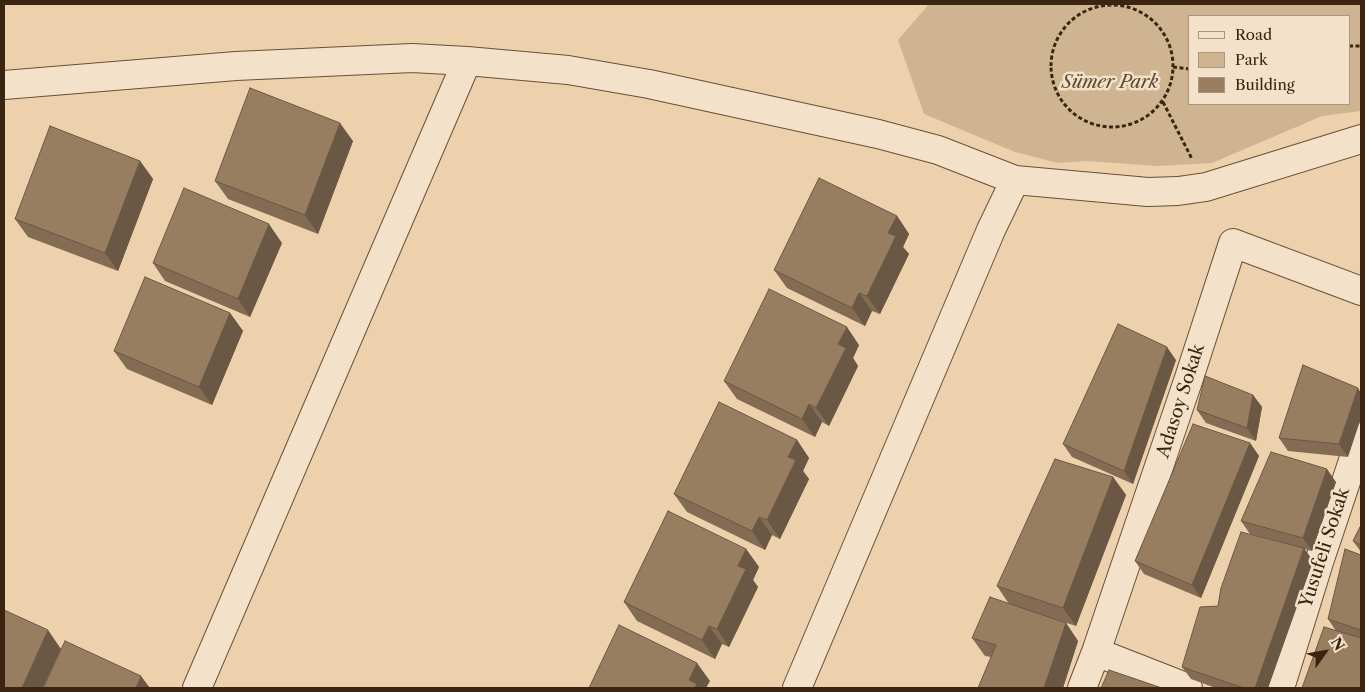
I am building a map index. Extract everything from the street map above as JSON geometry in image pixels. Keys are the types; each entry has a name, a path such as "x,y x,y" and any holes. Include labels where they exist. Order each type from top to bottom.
{"street":[{"path":"4,85 236,66 412,58 568,70 631,81 878,134 938,150 1014,180 1148,192 1178,191 1206,187 1361,139"},
{"path":"197,688 467,61"},
{"path":"797,688 1014,180"},
{"name":"Adasoy Sokak","path":"1082,688 1186,387 1233,242 1361,291"},
{"name":"Yusufeli Sokak","path":"1280,688 1322,553 1361,438"},
{"path":"1096,652 1188,688"}],"path":[{"path":"1118,4 1129,6 1156,23 1168,40 1174,61 1172,82 1163,102 1150,116 1133,125 1114,128 1095,126 1077,117 1063,104 1054,86 1050,67 1053,48 1062,30 1077,15 1096,6 1118,4"},
{"path":"1173,67 1188,69"}],"green space":[{"name":"Sümer Park","path":"929,4 1361,4 1361,111 1322,116 1212,163 1157,166 1087,161 1058,163 1015,152 924,114 898,40"}],"building":[{"path":"250,88 340,123 305,215 215,181"},
{"path":"50,126 140,161 105,253 15,219"},
{"path":"819,178 897,216 888,233 896,236 867,296 859,293 852,308 774,270"},
{"path":"184,188 269,224 238,299 153,263"},
{"path":"145,277 230,313 199,387 114,351"},
{"path":"769,289 847,327 838,344 846,348 816,408 809,404 802,419 724,381"},
{"path":"1118,324 1167,347 1124,471 1063,444"},
{"path":"1303,365 1358,388 1339,444 1279,438"},
{"path":"1205,376 1253,395 1247,428 1197,410"},
{"path":"719,402 797,440 788,457 796,460 767,520 759,517 752,531 674,494"},
{"path":"1193,424 1250,443 1192,585 1135,561"},
{"path":"1271,452 1327,469 1303,538 1241,521"},
{"path":"1055,459 1113,477 1063,608 997,586"},
{"path":"668,511 746,549 738,566 746,569 717,629 709,626 702,640 624,602"},
{"path":"1361,525 1361,545 1353,541"},
{"path":"1241,532 1304,548 1255,688 1244,688 1182,667 1200,607 1218,606 1221,588"},
{"path":"1345,549 1361,555 1361,630 1328,619"},
{"path":"990,597 1066,623 1044,688 978,688 996,645 972,638"},
{"path":"4,610 48,630 22,688 4,688"},
{"path":"619,625 697,663 689,680 697,684 694,688 589,688"},
{"path":"1324,627 1361,638 1361,688 1302,688"},
{"path":"65,641 141,676 136,688 43,688"},
{"path":"1109,670 1162,688 1101,688"}]}
